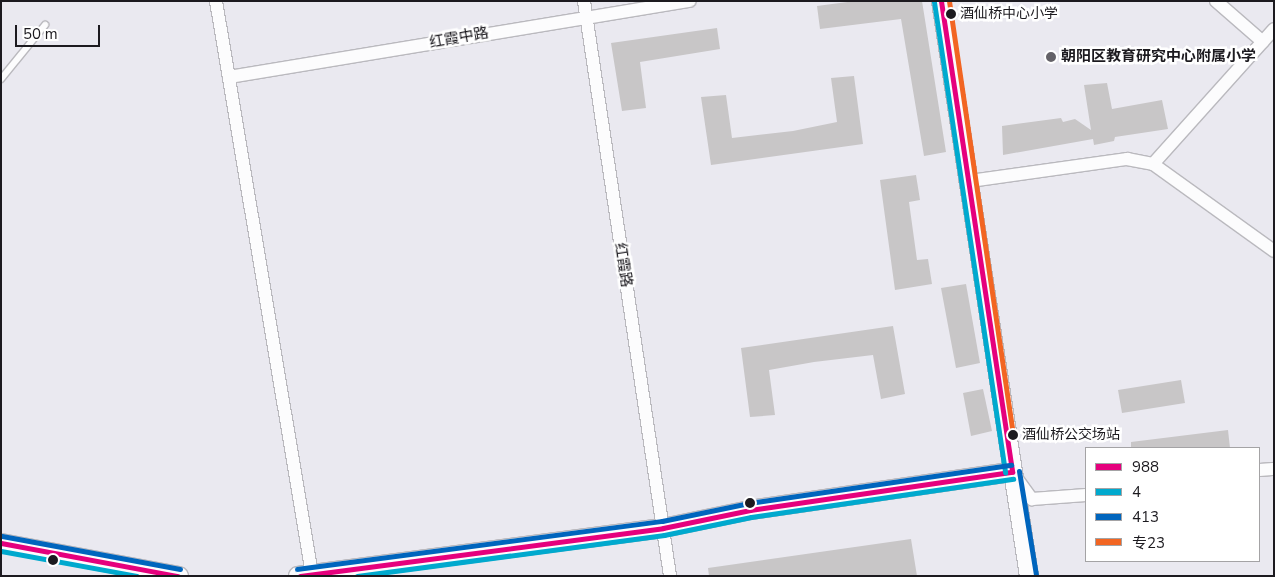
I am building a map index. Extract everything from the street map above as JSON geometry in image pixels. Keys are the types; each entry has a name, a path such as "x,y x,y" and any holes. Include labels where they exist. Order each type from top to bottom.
{"street":[{"path":"216,1 305,575 663,528 750,510 1012,472"},
{"name":"红霞路","path":"584,1 670,576"},
{"name":"红霞中路","path":"228,77 586,16 690,1"},
{"path":"940,1 970,181 1029,576"},
{"path":"1216,1 1263,42"},
{"path":"1153,164 1274,29"},
{"path":"970,181 1127,159 1153,164 1274,250"},
{"path":"1260,470 1274,469"},
{"path":"1012,472 1032,499 1085,495"},
{"path":"1,543 180,576"}],"lane":[{"path":"1,79 45,25"}],"building":[{"path":"855,1 922,1 946,152 924,156 901,19 820,29 817,6"},
{"path":"717,28 720,49 640,62 646,108 622,111 611,43"},
{"path":"854,76 863,144 711,165 701,97 726,95 732,138 793,131 837,122 831,78"},
{"path":"1107,83 1112,109 1162,100 1168,129 1115,137 1114,141 1094,145 1093,139 1003,155 1002,126 1061,118 1063,122 1075,119 1091,130 1084,85"},
{"path":"916,175 920,200 909,202 917,260 928,259 932,284 895,290 880,180"},
{"path":"966,284 980,363 956,368 941,288"},
{"path":"893,326 905,394 881,399 873,355 814,362 769,370 775,415 750,417 741,348"},
{"path":"1181,380 1185,403 1122,413 1118,390"},
{"path":"983,389 992,431 971,436 963,393"},
{"path":"1228,430 1230,447 1131,447 1131,442"},
{"path":"911,539 917,576 709,576 708,568"}],"transit line":[{"name":"988","path":"941,1 1012,472"},
{"name":"专23","path":"949,1 1013,435"},
{"name":"4","path":"934,2 1005,473"},
{"name":"413","path":"297,569 662,521 749,503 1011,465"},
{"name":"413","path":"1019,471 1036,575"},
{"name":"988","path":"300,576 663,528 750,510 1012,472"},
{"name":"4","path":"357,576 664,535 751,517 1013,479"},
{"name":"413","path":"2,536 180,569"},
{"name":"988","path":"1,543 178,576"},
{"name":"4","path":"1,551 137,576"}],"place":[{"name":"酒仙桥中心小学","path":"951,14"},
{"name":"朝阳区教育研究中心附属小学","path":"1051,57"},
{"name":"酒仙桥公交场站","path":"1013,435"}]}
